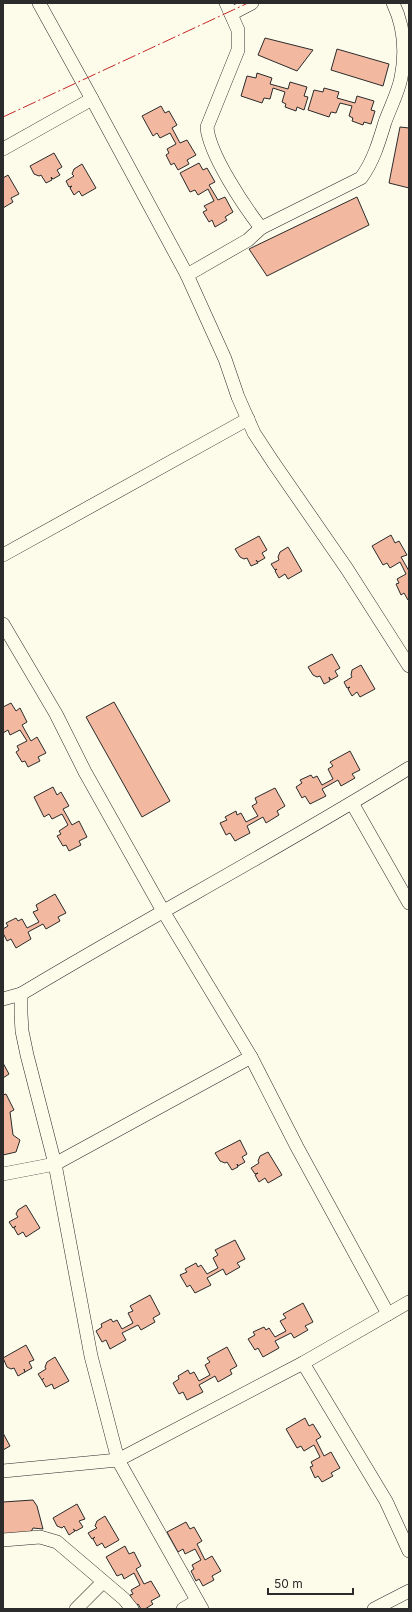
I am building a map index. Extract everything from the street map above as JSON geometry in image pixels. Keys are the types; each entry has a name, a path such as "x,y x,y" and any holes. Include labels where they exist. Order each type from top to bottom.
{"street":[{"path":"39,3 187,276 226,359 238,397 254,433 347,569 409,666"},
{"path":"252,3 228,9 238,30 238,50 207,127 208,136 227,176 261,228"},
{"path":"187,276 248,240 261,228 361,178 367,170 376,151 401,79 404,48 400,17 393,3"},
{"path":"3,149 92,99"},
{"path":"3,555 248,419"},
{"path":"3,624 56,714 85,772 163,911 251,1057 297,1147 388,1314"},
{"path":"3,999 21,994 352,803 409,768"},
{"path":"352,803 409,903"},
{"path":"21,994 21,1014 25,1043 55,1164 91,1356 118,1460 200,1605 184,1609"},
{"path":"3,1174 55,1164 251,1057"},
{"path":"3,1471 118,1460 303,1363 409,1302"},
{"path":"303,1363 386,1502 409,1551"},
{"path":"3,1540 40,1538 57,1542 124,1599 132,1609"},
{"path":"76,1609 103,1582"},
{"path":"374,1609 409,1591"}],"building":[{"path":"265,38 313,50 297,71 258,55"},
{"path":"337,49 389,64 383,86 331,70"},
{"path":"257,73 272,78 270,84 288,89 290,82 307,87 304,96 308,97 304,110 297,107 296,111 285,107 286,104 282,102 285,92 273,88 270,99 264,98 262,103 241,96 247,76 256,78"},
{"path":"324,88 339,92 337,98 355,103 357,96 374,101 371,110 375,111 371,124 364,122 363,125 352,121 353,118 349,116 352,106 340,103 336,113 331,112 329,117 308,110 314,90 323,92"},
{"path":"161,106 165,113 169,111 177,125 172,128 180,143 187,140 196,155 187,160 189,164 178,170 174,163 171,165 166,155 169,153 167,149 176,144 170,133 160,138 157,133 153,136 142,116"},
{"path":"400,127 409,128 409,188 389,183"},
{"path":"54,153 62,167 57,170 60,175 53,179 51,177 52,180 46,183 41,175 39,176 34,174 30,166"},
{"path":"199,163 203,170 207,168 215,182 209,185 218,200 225,197 233,212 225,217 227,220 215,227 212,220 209,222 203,212 207,210 204,206 214,201 208,189 198,195 195,190 190,192 180,173"},
{"path":"82,164 96,188 82,196 79,191 74,195 70,188 72,186 69,187 66,181 74,176 72,174 74,169"},
{"path":"8,175 19,194 11,198 13,202 3,208 3,178"},
{"path":"357,197 369,225 267,276 249,249"},
{"path":"391,535 395,543 399,541 407,555 401,557 409,571 408,600 404,593 401,595 396,584 399,583 397,579 406,574 400,562 390,568 387,563 383,565 372,546"},
{"path":"259,536 267,550 262,553 265,558 258,562 256,560 258,563 251,566 247,558 244,559 240,557 235,549"},
{"path":"288,547 302,571 288,579 285,574 279,578 275,571 277,569 275,570 271,564 279,560 278,557 280,552"},
{"path":"332,654 340,668 335,671 338,676 331,680 329,677 330,681 324,684 320,676 317,677 313,675 308,667"},
{"path":"361,665 375,689 360,697 357,692 352,696 348,689 350,687 347,688 344,682 352,677 352,670"},
{"path":"114,702 170,801 142,817 86,717"},
{"path":"11,703 16,711 20,708 27,722 22,725 31,741 37,737 46,753 38,757 40,761 28,767 25,761 22,762 16,752 19,750 17,746 27,741 20,730 10,735 8,730 3,733 3,707"},
{"path":"350,751 360,770 352,774 355,778 341,786 338,780 322,789 326,796 310,804 305,796 302,798 296,787 302,783 300,780 311,775 313,778 317,776 322,785 333,779 328,769 333,766 330,762"},
{"path":"53,787 57,795 61,792 69,806 63,809 72,825 79,821 87,837 79,841 81,845 69,851 66,845 63,846 57,836 61,834 59,831 68,825 62,814 52,819 49,814 44,817 34,797"},
{"path":"275,788 285,806 277,811 279,815 266,823 263,817 247,826 250,833 235,841 230,833 226,835 220,823 227,820 225,817 236,811 237,815 241,813 246,822 258,816 252,806 257,803 255,798"},
{"path":"55,894 66,913 58,917 60,921 46,929 43,924 28,932 31,939 16,948 11,939 7,941 3,933 3,929 8,926 6,923 16,918 18,921 22,919 27,928 39,922 33,912 38,910 36,905"},
{"path":"3,1063 9,1074 3,1078"},
{"path":"6,1094 14,1110 10,1112 13,1135 20,1140 16,1152 3,1155 3,1095"},
{"path":"240,1140 247,1154 242,1157 245,1162 238,1166 237,1164 238,1167 232,1170 227,1162 225,1163 220,1161 215,1153"},
{"path":"268,1152 282,1175 268,1183 265,1178 259,1182 255,1175 258,1173 255,1174 251,1168 259,1163 258,1161 260,1156"},
{"path":"26,1205 40,1228 26,1237 23,1232 18,1235 14,1228 16,1226 13,1228 9,1222 18,1217 16,1214 18,1210"},
{"path":"235,1240 245,1259 237,1263 240,1267 226,1275 223,1269 207,1278 211,1285 195,1293 190,1285 187,1287 180,1275 187,1272 185,1269 196,1263 198,1267 201,1265 207,1274 218,1268 213,1258 218,1255 215,1250"},
{"path":"150,1295 160,1314 153,1318 155,1322 141,1330 138,1325 122,1333 126,1340 110,1349 106,1340 102,1342 96,1331 102,1327 101,1324 111,1319 113,1322 117,1320 122,1329 133,1323 128,1313 133,1311 130,1306"},
{"path":"303,1303 313,1322 305,1326 308,1330 294,1338 291,1333 275,1341 279,1348 263,1357 258,1348 255,1350 248,1339 255,1335 253,1332 264,1327 266,1330 269,1328 275,1337 286,1331 280,1321 286,1318 283,1314"},
{"path":"26,1345 34,1360 29,1362 32,1368 18,1376 14,1368 11,1369 7,1367 3,1358"},
{"path":"227,1347 237,1366 230,1370 232,1374 218,1382 215,1376 199,1385 203,1392 187,1400 183,1392 179,1394 173,1383 179,1379 178,1376 188,1370 190,1374 194,1372 199,1381 210,1375 205,1365 210,1362 207,1358"},
{"path":"55,1357 69,1381 54,1389 52,1384 46,1387 38,1374 46,1369 45,1367 47,1362"},
{"path":"305,1418 309,1426 313,1424 321,1437 316,1440 324,1456 331,1452 340,1468 331,1473 333,1476 322,1482 318,1476 315,1478 310,1467 313,1466 311,1462 320,1457 314,1445 304,1451 301,1446 297,1448 286,1429"},
{"path":"3,1433 10,1446 3,1450"},
{"path":"33,1500 37,1506 43,1529 33,1528 31,1532 3,1534 3,1502"},
{"path":"77,1504 85,1519 79,1521 83,1527 76,1531 73,1529 75,1531 69,1535 64,1526 62,1528 57,1526 53,1518"},
{"path":"105,1516 119,1540 105,1548 102,1543 97,1546 93,1539 95,1537 92,1539 88,1533 97,1528 95,1526 97,1521"},
{"path":"186,1522 190,1529 194,1527 202,1541 197,1544 205,1560 212,1556 221,1571 212,1576 214,1580 203,1586 199,1579 196,1581 191,1571 194,1569 192,1565 201,1560 195,1549 185,1554 183,1549 178,1552 167,1532"},
{"path":"125,1546 129,1554 134,1552 141,1566 136,1569 144,1584 151,1581 160,1596 151,1601 153,1604 145,1609 141,1609 138,1604 135,1606 130,1595 133,1594 131,1590 140,1585 134,1573 124,1579 122,1574 117,1576 106,1557"}],"power":[{"path":"3,117 248,3"}]}
